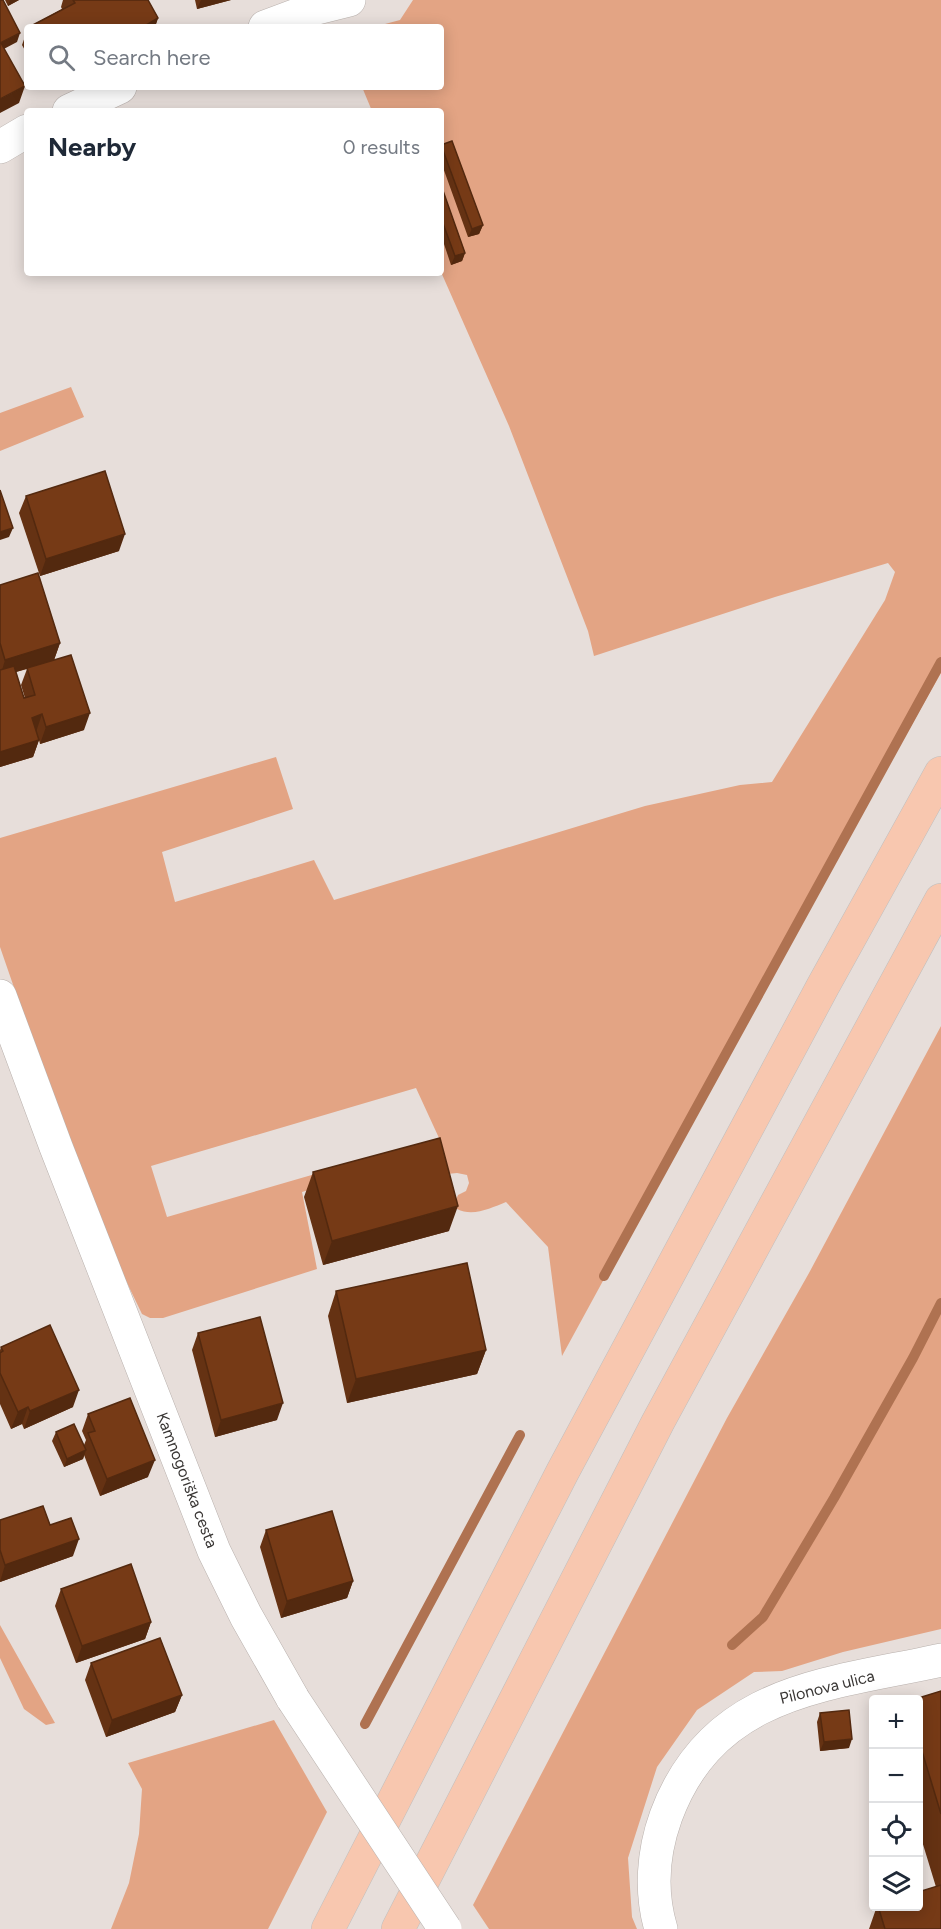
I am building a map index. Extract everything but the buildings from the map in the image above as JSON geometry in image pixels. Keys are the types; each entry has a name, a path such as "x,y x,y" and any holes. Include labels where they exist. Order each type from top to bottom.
{"highway":[{"path":"328,1929 568,1460 789,1049 941,773"},
{"path":"398,1929 658,1422 941,900"}],"street":[{"path":"273,24 313,9 349,0"},
{"path":"75,108 114,90"},
{"path":"0,147 24,133"},
{"name":"Kamnogoriška cesta","path":"0,996 56,1147 214,1551 246,1616 293,1699 445,1929"},
{"name":"Pilonova ulica","path":"661,1929 654,1889 659,1837 669,1807 687,1774 712,1743 742,1717 760,1706 794,1692 941,1660"}],"shaded area":[{"path":"413,0 941,0 941,673 760,993 562,1356 548,1247 506,1202 476,1212 457,1209 455,1202 458,1195 466,1191 469,1183 467,1175 447,1174 430,1154 302,1192 317,1269 163,1318 150,1318 142,1314 115,1258 36,1051 0,947 0,838 276,757 293,809 162,852 175,902 314,860 334,900 645,806 740,785 772,782 885,600 895,572 888,563 594,656 588,631 509,426 443,276 444,108 371,108 363,90 444,90 444,24 385,24 400,20","holes":["416,1088 439,1138 167,1217 151,1166"]},
{"path":"71,387 84,417 0,451 0,413"},
{"path":"941,1026 941,1629 843,1652 782,1671 754,1672 697,1710 657,1767 628,1858 632,1917 637,1929 489,1929 473,1905 727,1418 809,1273"},
{"path":"0,1625 55,1723 46,1725 24,1709 0,1658"},
{"path":"274,1720 327,1812 268,1929 111,1929 129,1883 139,1834 142,1789 128,1763"}],"waterway":[{"path":"604,1276 941,662"},
{"path":"732,1645 763,1617 834,1498 913,1358 941,1303"},
{"path":"365,1724 520,1435"}]}
